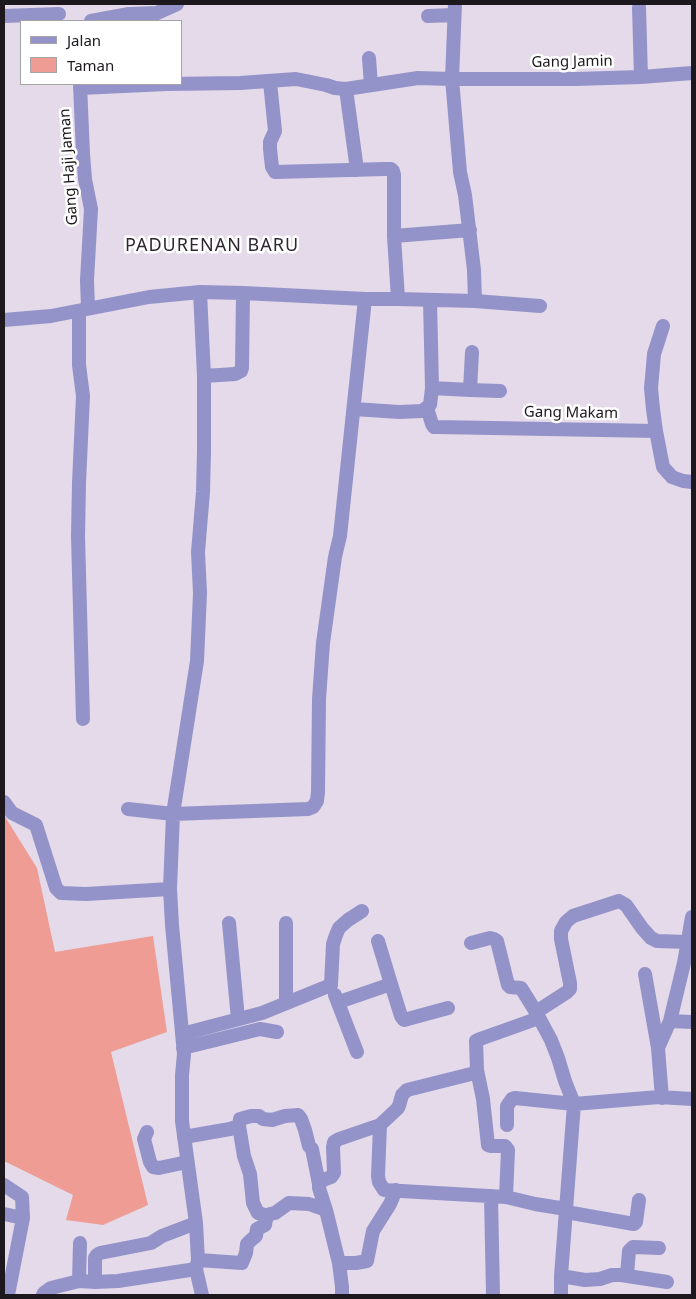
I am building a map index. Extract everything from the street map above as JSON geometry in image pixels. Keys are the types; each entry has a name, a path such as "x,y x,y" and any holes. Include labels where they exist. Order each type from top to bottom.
{"street":[{"path":"96,20 129,14 157,13 177,4"},
{"path":"639,7 641,77"},
{"path":"428,16 454,10 452,79 459,162 470,230 474,270 474,301"},
{"path":"4,16 59,14"},
{"path":"369,58 371,85"},
{"name":"Gang Jamin","path":"182,84 270,82 296,79 346,89 418,78 530,79 641,77 692,73"},
{"path":"270,82 275,131 270,142 270,148 272,167 275,172 388,169 393,171 394,236 398,299"},
{"name":"Gang Jamin","path":"80,86 124,85"},
{"name":"Gang Haji Jaman","path":"80,86 84,170 91,209 79,365 83,396 78,536 83,719"},
{"path":"346,89 357,170"},
{"path":"394,236 470,230"},
{"path":"200,292 204,376 203,492 198,552 200,593 197,661 172,814 170,889 172,933 183,1048 182,1121 196,1223 197,1265 202,1295"},
{"path":"4,320 51,316 149,297 200,292 365,299 474,301 540,306"},
{"path":"204,376 235,374 241,371 243,293"},
{"path":"128,808 172,814 308,809 313,807 317,801 318,699 323,644 340,536 365,299"},
{"path":"354,409 399,412 422,411 430,405 432,388 430,300"},
{"path":"663,326 654,354 651,388 656,431 663,467 672,477 692,482"},
{"path":"470,390 472,352"},
{"path":"432,388 500,391"},
{"name":"Gang Makam","path":"426,408 432,424 437,428 656,431"},
{"path":"4,802 12,813 36,825 56,888 61,893 86,894 170,889"},
{"path":"506,1197 508,1150 505,1146 488,1145 483,1099 477,1070 476,1041 538,1015 570,989 561,931 566,922 574,916 619,902 626,905 651,938 657,941 688,942"},
{"path":"357,1052 331,985 333,944 336,935 339,928 362,911"},
{"path":"658,1048 670,1021 692,917"},
{"path":"229,923 238,1019"},
{"path":"286,923 286,1003"},
{"path":"470,943 490,938 496,940 509,985 510,987 522,988 538,1015 558,1058 574,1104 560,1276 561,1295"},
{"path":"378,941 402,1019 448,1008"},
{"path":"646,974 658,1048 662,1098"},
{"path":"339,1002 391,984"},
{"path":"182,1034 262,1013 331,985"},
{"path":"670,1021 692,1022"},
{"path":"183,1048 260,1029 277,1032"},
{"path":"319,1184 334,1173 334,1142 380,1125 397,1109 402,1095 407,1090 475,1073 477,1070"},
{"path":"507,1125 507,1106 515,1098 574,1104 662,1098 692,1098"},
{"path":"268,1216 258,1213 253,1203 250,1174 244,1156 239,1126 240,1119 259,1116 263,1119 272,1120 298,1115 305,1130 308,1146 312,1149 319,1188 339,1264 342,1295"},
{"path":"380,1125 378,1176 384,1190 506,1197 634,1224 636,1222 639,1200"},
{"path":"184,1137 239,1126"},
{"path":"147,1132 144,1139 153,1167 159,1168 187,1162"},
{"path":"4,1185 22,1197 23,1218 8,1295"},
{"path":"339,1264 367,1261 373,1231 390,1204 396,1190"},
{"path":"491,1196 493,1295"},
{"path":"43,1295 51,1288 79,1281 118,1281 197,1265 242,1263 247,1244 256,1236 258,1229 265,1225 266,1219 270,1214 275,1213 289,1203 309,1204 326,1210"},
{"path":"4,1214 23,1218"},
{"path":"95,1282 95,1258 100,1253 151,1243 162,1236 196,1223"},
{"path":"79,1281 80,1243"},
{"path":"627,1276 629,1251 633,1247 659,1248"},
{"path":"560,1276 585,1280 600,1279 612,1275 667,1282"}],"green space":[{"path":"4,815 37,868 55,952 153,936 167,1032 111,1052 148,1205 103,1225 66,1220 73,1195 4,1161"}],"district":[{"name":"PADURENAN BARU","path":"212,246"}]}
